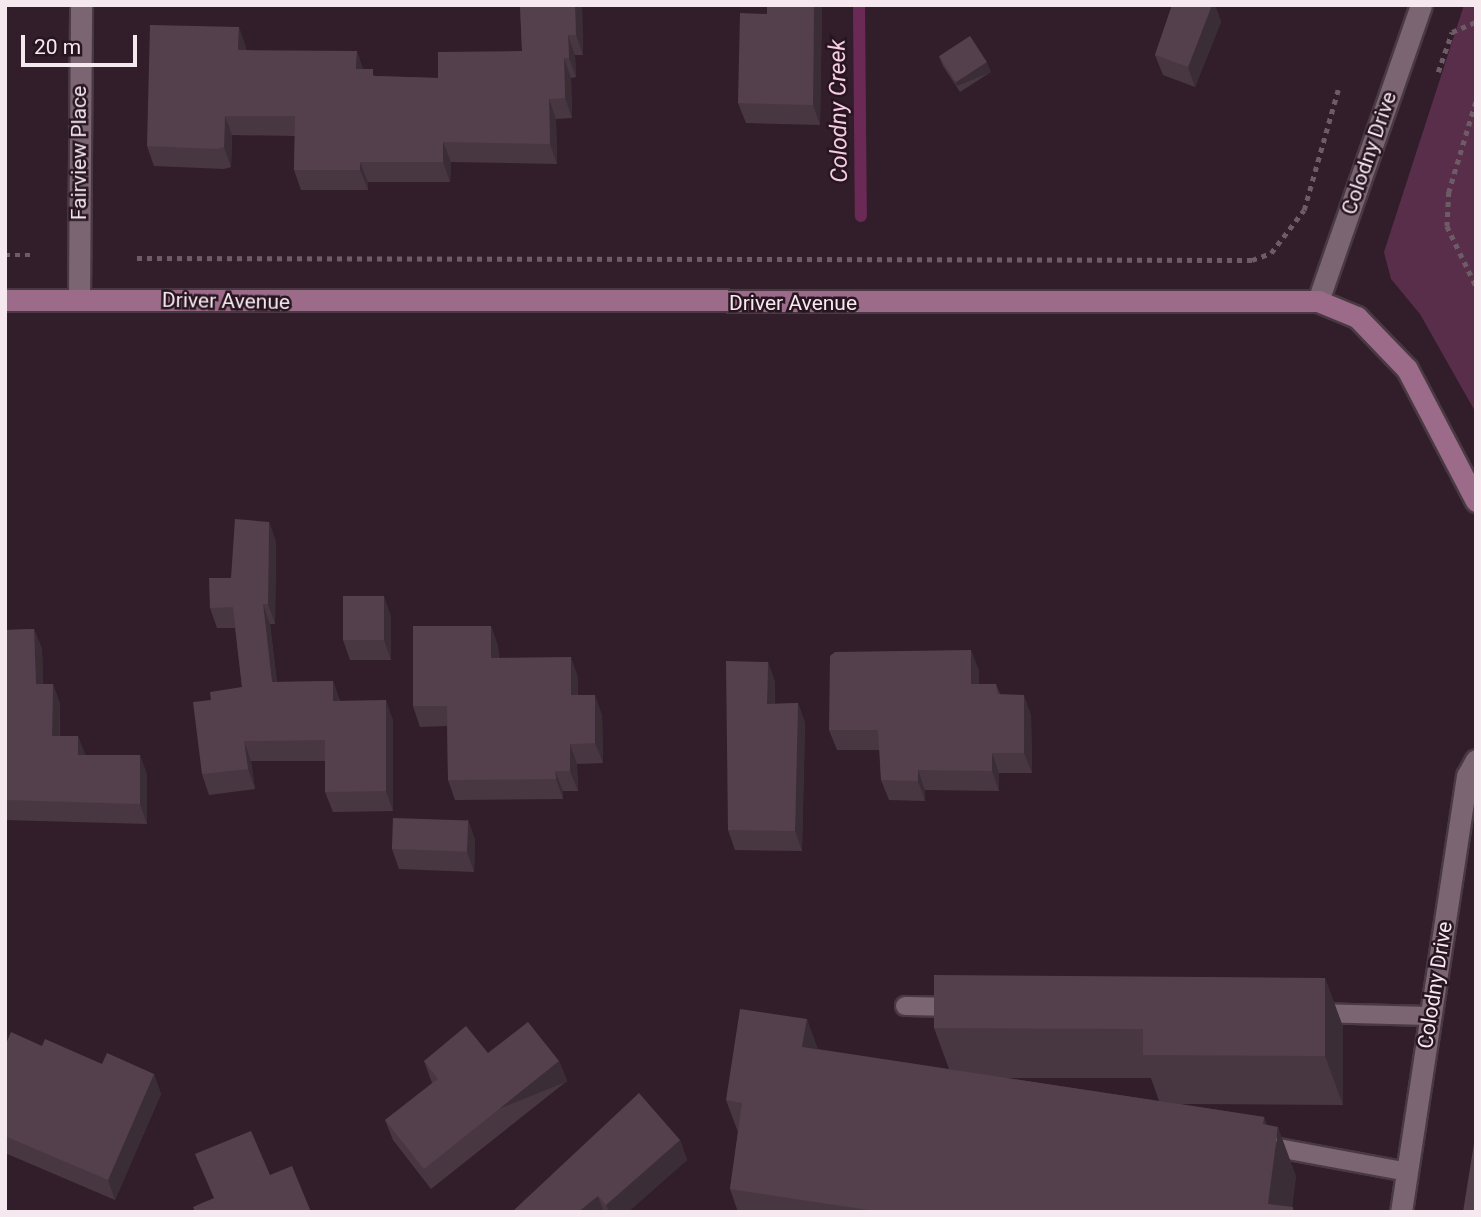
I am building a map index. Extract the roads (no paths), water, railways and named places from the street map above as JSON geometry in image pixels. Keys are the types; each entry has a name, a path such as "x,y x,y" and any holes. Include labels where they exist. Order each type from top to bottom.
{"street":[{"name":"Fairview Place","path":"79,300 81,5"},
{"name":"Colodny Drive","path":"1318,302 1421,5"},
{"name":"Driver Avenue","path":"5,300 1318,302 1357,317 1407,369 1476,501"},
{"name":"Colodny Drive","path":"1401,1212 1467,776 1476,760"}],"lane":[{"path":"905,1006 974,1007"},
{"path":"1293,1013 1430,1016"},
{"path":"1249,1143 1407,1172"}],"waterway":[{"name":"Colodny Creek","path":"859,5 861,216"}]}
